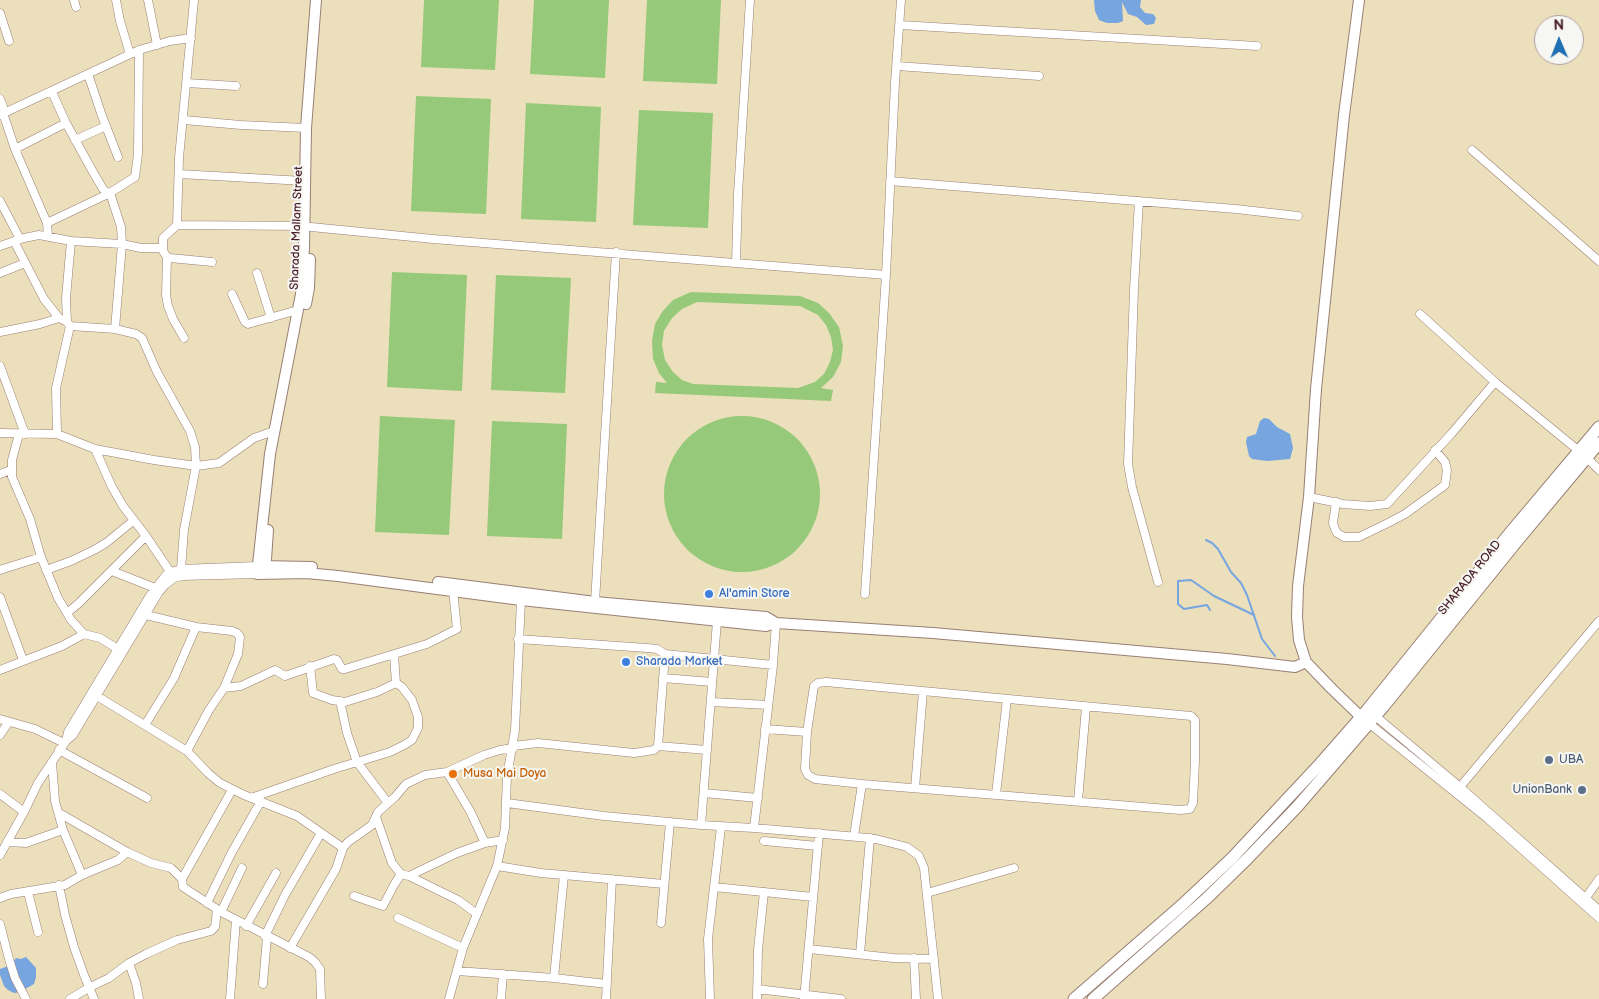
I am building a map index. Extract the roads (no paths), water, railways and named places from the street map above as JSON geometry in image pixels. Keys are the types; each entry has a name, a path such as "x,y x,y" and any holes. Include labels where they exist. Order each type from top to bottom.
{"main road":[{"path":"1093,999 1185,918 1247,859 1296,807 1439,629 1509,534 1594,443 1599,427"},
{"path":"1074,999 1182,905 1232,858 1318,766 1363,723"}],"street":[{"path":"116,0 130,54"},
{"path":"148,0 157,45"},
{"path":"184,338 168,306 166,295 167,257 162,248 164,238 177,225 179,174 194,0"},
{"name":"Sharada Mallam Street","path":"261,570 276,455 309,288 308,226 304,181 306,128 316,0"},
{"name":"Sharada Mallam Street","path":"261,570 270,454 301,294 308,226 322,0"},
{"path":"736,263 738,194 750,0"},
{"path":"865,594 886,275 901,0"},
{"path":"1300,664 1298,586 1309,497 1316,389 1338,175 1360,0"},
{"path":"0,12 9,40"},
{"path":"900,25 1257,46"},
{"path":"3,114 139,50 191,38"},
{"path":"47,223 133,180 137,172 139,50"},
{"path":"897,66 1039,76"},
{"path":"88,74 118,157"},
{"path":"187,83 236,86"},
{"path":"52,92 75,140 103,189 111,196 119,218 122,244 115,329"},
{"path":"0,99 15,149 47,223 48,236"},
{"path":"184,120 306,128"},
{"path":"15,149 66,123"},
{"path":"75,140 106,126"},
{"path":"1472,150 1599,261"},
{"path":"179,174 304,181"},
{"path":"890,181 1298,216"},
{"path":"0,201 25,263 44,299 58,318 69,324 115,329 136,334 144,340 156,372 190,431 195,447 196,466 184,530 181,569"},
{"path":"1139,201 1128,464 1134,494 1158,582"},
{"path":"177,225 308,226 459,241 886,275"},
{"path":"0,246 39,235 71,241 122,244 141,248 162,248"},
{"path":"57,434 56,388 69,324 66,298 71,241"},
{"path":"595,602 616,252"},
{"path":"167,257 212,262"},
{"path":"0,273 25,263"},
{"path":"257,274 271,318"},
{"path":"232,294 245,322 248,324 298,310"},
{"path":"1420,314 1495,382 1583,454 1599,470"},
{"path":"0,332 40,324 58,318"},
{"path":"0,366 22,434 14,450 11,470 16,490 34,532 46,570 58,598 76,626 84,634 100,638 118,649"},
{"path":"1309,497 1370,506 1387,504 1452,433 1495,382"},
{"path":"0,433 57,434 95,449 196,466 219,462 254,438 274,431"},
{"path":"95,449 112,487 172,575"},
{"path":"1336,502 1334,529 1344,537 1359,537 1388,523 1405,514 1445,485 1448,470 1445,462 1436,450"},
{"path":"0,474 11,470"},
{"path":"46,570 70,562 94,550 112,539 133,520"},
{"path":"67,613 146,536"},
{"path":"0,570 41,557"},
{"path":"172,575 182,576 306,566 595,602 766,617 776,623"},
{"path":"0,855 38,783 63,745 73,735 118,649 155,588 181,569 261,570 338,576 521,600 766,626 776,623 953,635 1300,664 1325,683 1363,723 1418,761 1584,900 1599,910"},
{"path":"112,571 155,588"},
{"path":"95,695 159,592 172,575"},
{"path":"224,688 241,686 276,670 284,676 334,659 342,669 345,669 427,644 456,630 453,590"},
{"path":"0,597 4,621 23,660"},
{"path":"449,999 463,948 497,866 503,840 507,803 507,776 513,747 516,709 521,600"},
{"path":"146,615 196,627 232,631 240,637 238,654 224,688 209,710 187,751"},
{"path":"701,825 717,621"},
{"path":"1460,787 1599,621"},
{"path":"754,828 776,623"},
{"path":"145,725 174,678 196,627"},
{"path":"0,670 62,646 84,634"},
{"path":"518,639 657,649 665,654 773,665"},
{"path":"251,798 398,748 406,744 415,735 419,723 416,707 407,693 396,683 394,654"},
{"path":"658,746 665,654"},
{"path":"310,666 313,693 340,701 350,701 396,683"},
{"path":"663,678 712,682"},
{"path":"826,682 1007,699 1193,716 1195,720 1195,744 1192,807 1185,810 862,784 815,779 808,775 805,769 807,732 813,690 818,683 826,682"},
{"path":"915,788 923,691"},
{"path":"95,695 187,751 208,773 232,790 298,816 343,848"},
{"path":"996,794 1007,699"},
{"path":"340,701 347,733 357,762 388,803"},
{"path":"711,702 768,705"},
{"path":"1078,801 1086,707"},
{"path":"0,719 8,723 35,729 147,798"},
{"path":"0,735 8,723"},
{"path":"1363,723 1460,787 1584,900 1599,918"},
{"path":"765,729 807,732"},
{"path":"290,948 336,869 343,848 348,842 372,825 378,812 411,781 425,775 447,772 484,755 500,750 538,743 634,753 650,752 658,746 707,750"},
{"path":"52,762 55,801 63,830 82,875"},
{"path":"447,772 470,811 485,843"},
{"path":"854,836 862,784"},
{"path":"232,790 182,879 182,887 246,926 309,957 318,966 321,975 321,999"},
{"path":"704,792 758,798"},
{"path":"0,794 24,812"},
{"path":"207,903 232,852 261,800"},
{"path":"507,803 604,816 721,827 854,836 897,844 915,851 924,868 938,999"},
{"path":"59,813 127,852 151,863 171,868 182,879"},
{"path":"376,817 392,863 405,875 458,900 477,914"},
{"path":"660,923 670,822"},
{"path":"710,999 708,939 721,827"},
{"path":"7,842 26,843 63,830"},
{"path":"263,984 266,936 285,895 321,833"},
{"path":"804,996 819,834"},
{"path":"860,954 870,838"},
{"path":"354,896 383,906 394,885 405,875 485,843 503,840"},
{"path":"764,841 818,846"},
{"path":"0,898 11,894 65,885 82,875 118,860 127,852"},
{"path":"497,866 564,875 664,884"},
{"path":"73,998 109,978 129,963 177,940 211,931 215,926 219,911 242,868"},
{"path":"927,893 1014,868"},
{"path":"246,926 276,873"},
{"path":"554,978 564,875"},
{"path":"606,999 612,879"},
{"path":"1584,900 1599,879"},
{"path":"59,885 74,946 94,999"},
{"path":"714,887 814,898"},
{"path":"28,892 38,932"},
{"path":"757,999 758,950 764,892"},
{"path":"398,918 463,948"},
{"path":"230,999 236,920"},
{"path":"0,924 15,978 26,999"},
{"path":"809,949 934,959"},
{"path":"914,958 916,999"},
{"path":"129,963 139,999"},
{"path":"456,971 607,984"},
{"path":"502,999 504,974"},
{"path":"757,989 840,999"}],"water":[{"path":"1094,0 1141,0 1140,7 1145,13 1153,14 1156,18 1154,24 1146,25 1137,17 1128,14 1122,2 1123,21 1107,23 1099,20 1095,11"},
{"path":"1264,418 1269,419 1277,427 1290,434 1293,448 1290,459 1267,461 1252,459 1249,456 1246,442 1247,437 1256,434 1260,421"},
{"path":"26,957 36,968 34,984 20,992 14,993 4,986 0,969 11,965 16,958"}],"waterway":[{"path":"1206,540 1218,549 1231,572 1241,583 1262,639 1275,656"},
{"path":"1210,610 1207,605 1184,609 1178,604 1178,581 1191,580 1214,596 1254,615"}],"place":[{"name":"Al'amin Store","path":"709,594"},
{"name":"Sharada Market","path":"626,662"},
{"name":"UBA","path":"1549,760"},
{"name":"Musa Mai Doya","path":"453,774"},
{"name":"UnionBank","path":"1582,790"}]}
